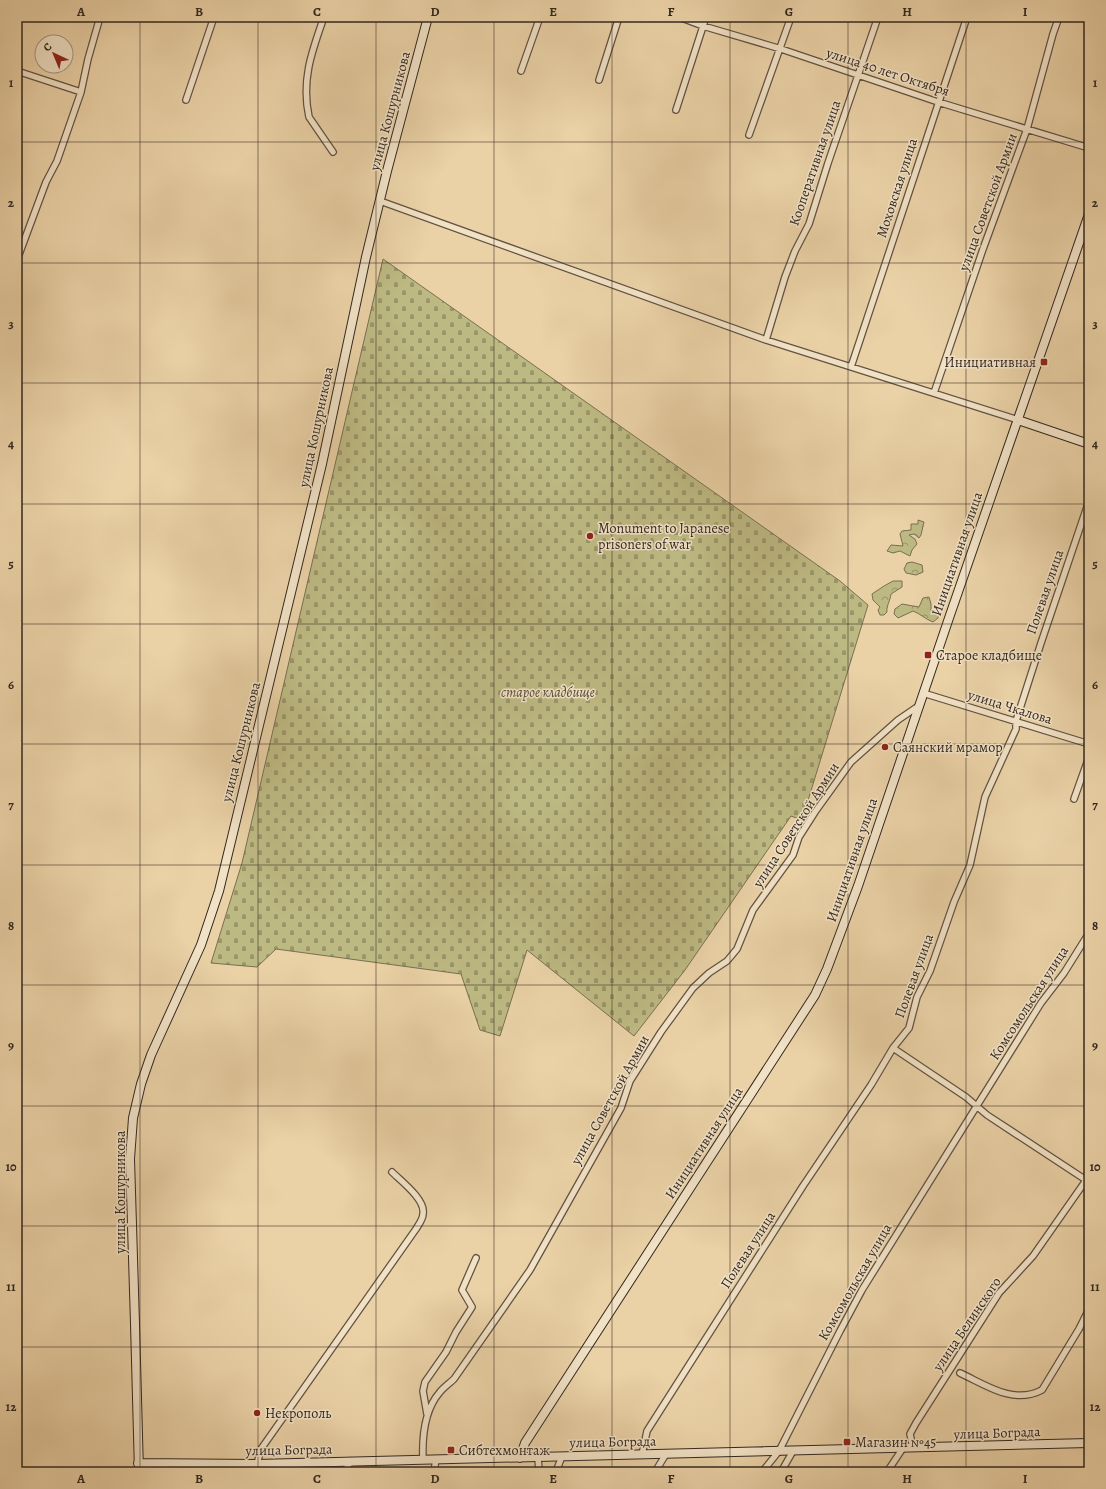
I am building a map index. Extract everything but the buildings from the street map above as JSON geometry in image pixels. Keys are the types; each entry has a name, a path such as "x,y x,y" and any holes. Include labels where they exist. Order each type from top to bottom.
{"main road":[{"name":"улица Кошурникова","path":"138,1472 130,1159 133,1118 141,1084 151,1055 201,945 219,891 322,464 366,257 428,17"},
{"name":"Инициативная улица","path":"520,1458 525,1443 815,995 827,969 858,886 923,693 1089,214"},
{"path":"1018,420 1089,444"},
{"name":"улица Бограда","path":"138,1463 257,1464 1089,1443"},
{"path":"243,1472 257,1464"}],"street":[{"path":"17,260 46,182 58,161 81,92 88,59 100,17"},
{"path":"186,100 214,17"},
{"path":"324,17 306,72 307,110 309,117 334,152"},
{"path":"521,72 540,17"},
{"path":"599,80 619,17"},
{"name":"улица 40 лет Октября","path":"680,17 703,26 780,49 938,102 1089,148"},
{"path":"676,110 706,17"},
{"path":"749,136 791,17"},
{"name":"Кооперативная улица","path":"766,340 785,277 795,251 809,224 828,163 878,17"},
{"name":"Моховская улица","path":"852,367 967,17"},
{"name":"улица Советской Армии","path":"934,393 983,249 1027,129 1059,17"},
{"path":"17,71 81,92"},
{"path":"380,201 766,340 1018,420"},
{"name":"Полевая улица","path":"642,1455 647,1431 803,1186 871,1085 893,1048 909,1028 917,997 930,971 954,902 970,865 985,797 1016,729 1016,721 1089,501"},
{"name":"улица Чкалова","path":"923,693 1089,744"},
{"name":"улица Советской Армии","path":"427,1414 440,1392 454,1379 530,1270 620,1108 630,1081 642,1060 680,1004 692,988 709,973 727,961 737,949 753,910 793,855 799,837 851,762 898,720 920,705"},
{"path":"1074,799 1089,757"},
{"name":"Комсомольская улица","path":"762,1472 778,1451 862,1290 1041,1003 1064,973 1089,933"},
{"path":"893,1048 966,1096 976,1107"},
{"name":"улица Белинского","path":"913,1448 910,1434 982,1318 999,1293 1033,1256 1088,1180 976,1107"},
{"path":"257,1464 261,1449 424,1215 423,1207 419,1199 392,1172"},
{"name":"улица Советской Армии","path":"423,1460 422,1451 427,1414 423,1391 425,1382 446,1352 456,1332 472,1307 462,1290 476,1258"},
{"path":"960,1373 1003,1394 1021,1396 1033,1394 1042,1390 1079,1329 1089,1309"},
{"path":"887,1472 903,1448"},
{"path":"781,1472 794,1451"},
{"path":"655,1472 666,1454"},
{"path":"556,1472 562,1456"},
{"path":"538,1457 539,1472"},
{"path":"434,1472 436,1460"},
{"path":"344,1472 351,1462"}],"green space":[{"name":"старое кладбище","path":"383,259 840,581 868,605 802,820 791,816 685,970 634,1036 527,950 500,1036 480,1030 461,974 276,949 257,967 211,963 242,863"},
{"path":"918,520 924,522 919,538 914,534 909,535 915,539 917,544 912,550 910,556 900,551 893,553 887,551 891,545 903,546 900,534 902,531 911,530 911,524 918,524"},
{"path":"912,562 922,565 923,572 916,575 906,573 904,569 907,563"},
{"path":"893,581 902,581 902,587 891,594 887,612 884,615 880,615 878,610 880,607 873,600 872,594"},
{"path":"929,597 931,610 939,613 938,618 933,622 913,611 898,618 894,614 895,609 902,604 919,607 923,598"}],"place":[{"name":"Инициативная","path":"1044,362"},
{"name":"Monument to Japanese prisoners of war","path":"590,536"},
{"name":"Старое кладбище","path":"928,655"},
{"name":"Саянский мрамор","path":"885,747"},
{"name":"Некрополь","path":"257,1413"},
{"name":"Магазин №45","path":"847,1442"},
{"name":"Сибтехмонтаж","path":"451,1450"}]}
